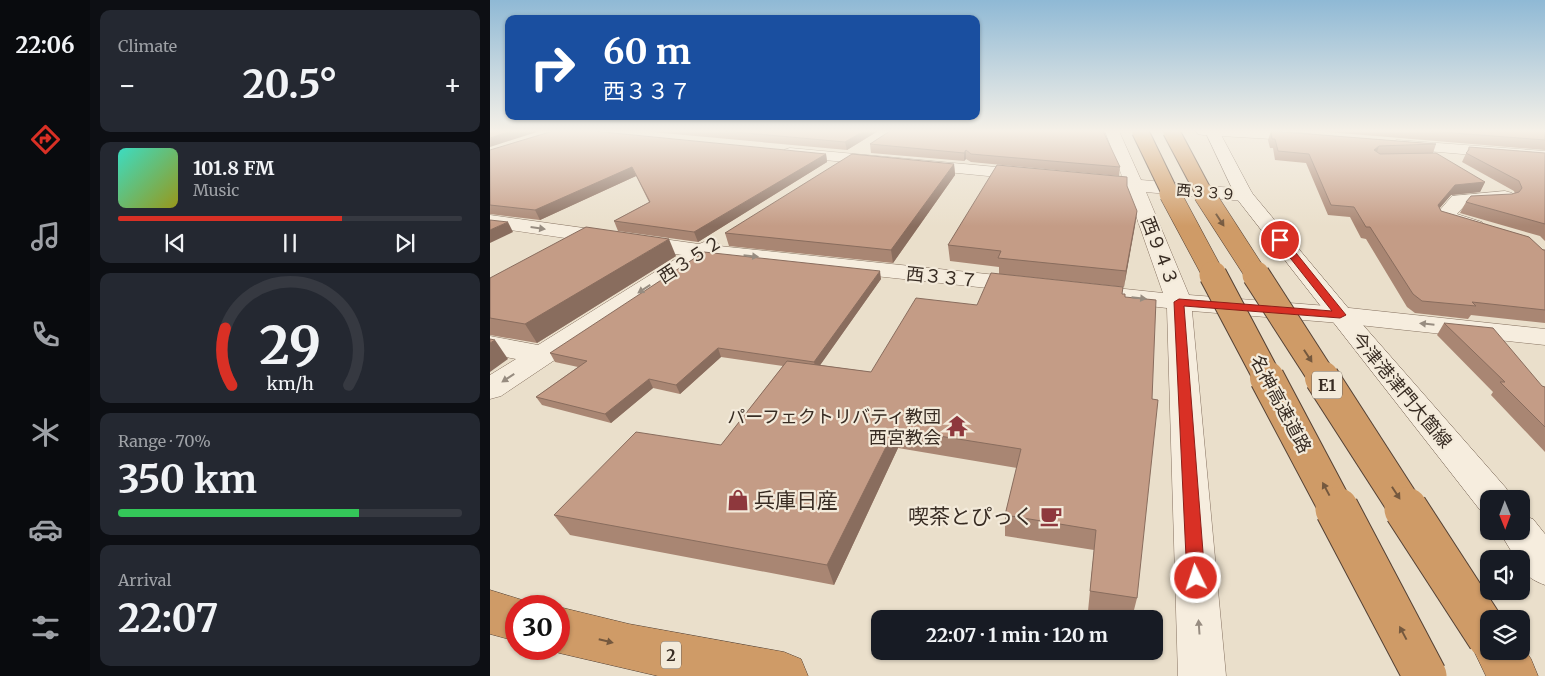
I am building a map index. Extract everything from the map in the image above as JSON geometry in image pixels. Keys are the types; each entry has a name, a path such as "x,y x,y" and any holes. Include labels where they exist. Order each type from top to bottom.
{"highway":[{"name":"名神高速道路","path":"1155,163 1425,676"},
{"name":"E1","path":"1186,163 1198,185 1480,622"},
{"path":"490,612 505,616"},
{"name":"2","path":"570,633 629,647 784,676"},
{"path":"1504,660 1514,676"}],"street":[{"path":"816,179 843,163"},
{"path":"889,163 1041,176"},
{"name":"西９４３","path":"1125,163 1179,302 1202,676"},
{"name":"今津港津門大箇線","path":"1226,163 1244,195 1340,315 1486,490"},
{"name":"西３３９","path":"1069,179 1244,195"},
{"path":"1481,183 1506,197 1460,200 1444,217 1496,232"},
{"name":"西３３７","path":"490,221 702,251 1179,302 1340,315 1545,337"},
{"name":"西３５２","path":"490,389 726,235"},
{"path":"490,345 543,355"},
{"path":"1525,540 1545,566"}],"building":[{"path":"490,163 812,163 694,232 614,221 650,202 632,167 535,210 490,205"},
{"path":"838,163 954,164 891,250 725,233"},
{"path":"1069,163 1118,163 1120,167"},
{"path":"1313,163 1452,163 1485,182 1455,185 1438,205 1441,211 1529,237 1545,250 1545,310 1472,302 1476,306 1422,301 1413,294 1370,227 1366,227 1354,207 1331,205"},
{"path":"1484,163 1545,163 1545,224 1466,202 1471,196 1519,192 1522,188 1519,181"},
{"path":"997,165 1127,177 1127,186 1137,211 1126,271 998,258 1001,251 948,245"},
{"path":"490,220 508,222 490,230"},
{"path":"586,227 669,239 525,324 490,318 490,278"},
{"path":"704,252 880,271 814,362 718,348 676,385 649,379 605,414 536,397 587,361 550,353"},
{"path":"991,273 1123,287 1122,294 1125,294 1125,297 1156,300 1152,399 1158,400 1137,598 1090,591 1096,530 1005,515 1021,449 895,429 827,565 554,515 636,432 721,445 787,361 871,372 916,298 977,305"},
{"path":"1444,323 1493,328 1542,386 1545,387 1545,427 1500,382 1505,382"}],"place":[{"name":"パーフェクトリバティ教団 西宮教会","path":"957,426"},
{"name":"兵庫日産","path":"738,500"},
{"name":"喫茶とぴっく","path":"1051,516"}],"route":[{"path":"1196,578 1179,302 1340,315 1280,240"}]}
